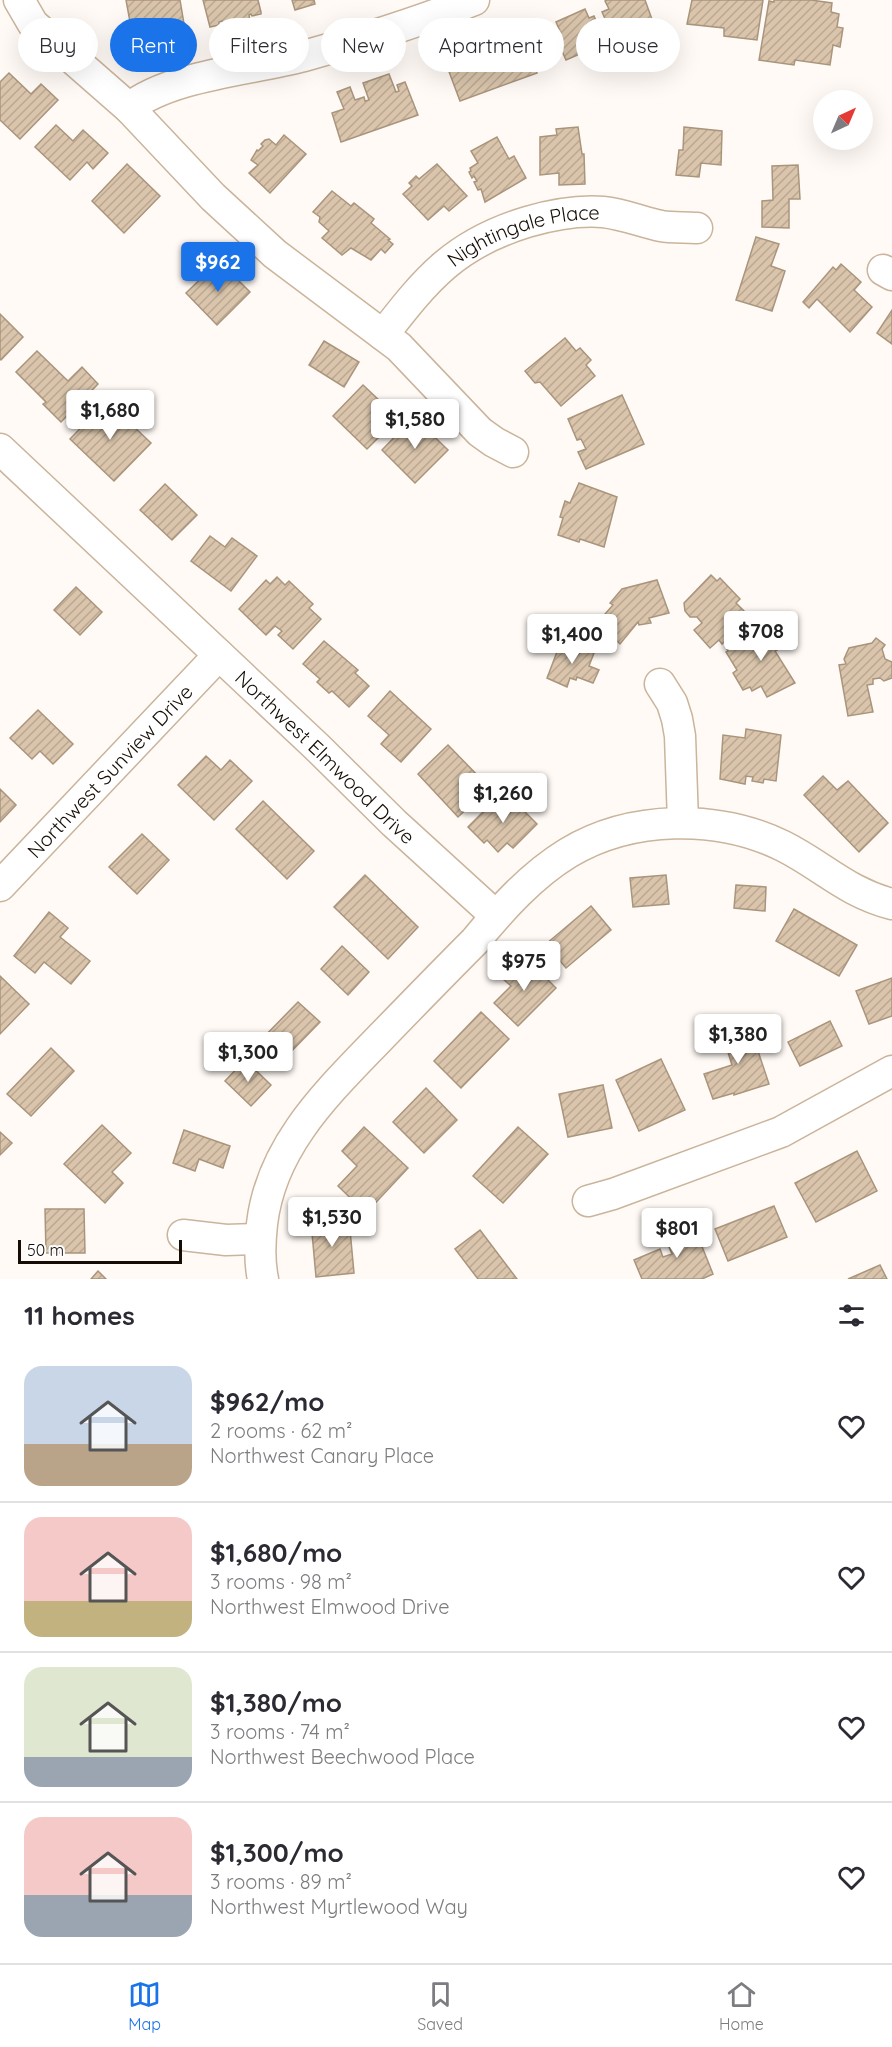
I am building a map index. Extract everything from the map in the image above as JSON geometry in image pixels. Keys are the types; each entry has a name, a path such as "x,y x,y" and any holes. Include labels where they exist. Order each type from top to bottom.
{"street":[{"path":"19,0 33,24 129,108 213,197 275,254 399,347 480,432 513,452"},
{"path":"129,108 142,98 176,85 302,56 387,31 474,0"},
{"name":"Nightingale Place","path":"383,335 413,296 457,254 476,242 505,229 547,216 603,212 662,226 697,228"},
{"name":"Northwest Elmwood Drive","path":"0,449 394,824 496,916"},
{"name":"Northwest Sunview Drive","path":"0,886 219,655"},
{"path":"660,684 672,703 680,735 683,822"},
{"path":"263,1279 260,1239 270,1184 282,1156 303,1122 333,1087 496,916 548,867 570,852 605,836 630,829 683,822 737,829 784,847 853,890 892,904"},
{"path":"588,1201 613,1194 781,1132 892,1071"},
{"path":"183,1235 226,1240 260,1239"}],"building":[{"path":"126,0 180,0 183,18 129,18"},
{"path":"203,0 258,0 261,14 252,16 251,14 249,18 209,18 209,23"},
{"path":"292,0 314,0 315,4 295,10"},
{"path":"645,0 652,18 605,18 602,12 609,9 605,1"},
{"path":"692,0 763,0 757,40 724,36 724,28 687,24"},
{"path":"774,0 811,0 832,3 831,12 839,14 837,27 843,28 840,47 833,45 830,65 795,60 794,65 759,60 769,1 774,2"},
{"path":"585,9 589,18 576,18 576,56 566,60 564,56 564,18"},
{"path":"449,72 537,73 460,101"},
{"path":"9,73 31,94 41,84 58,100 20,139 0,120 0,82"},
{"path":"389,74 396,92 399,91 397,85 405,82 418,115 341,142 332,113 344,109 337,92 350,87 355,100 364,97 365,101 369,100 363,83"},
{"path":"56,125 73,141 83,130 108,153 93,169 87,162 70,180 35,147"},
{"path":"578,127 582,154 584,154 585,184 559,185 559,173 540,175 540,137 557,135 556,129"},
{"path":"684,127 722,131 721,165 701,163 699,177 676,175 679,150 683,150"},
{"path":"284,135 306,154 270,193 249,173 258,165 251,160 257,150 263,146 261,144 265,140 269,139 276,145"},
{"path":"497,137 509,159 514,156 526,178 485,202 481,189 478,190 474,182 477,181 469,172 470,168 478,163 471,151"},
{"path":"127,164 160,196 124,233 92,201"},
{"path":"437,164 467,196 449,211 444,206 428,220 403,194 412,186 409,183 416,176 419,179"},
{"path":"798,165 800,199 789,199 789,228 762,227 762,201 773,200 772,166"},
{"path":"332,191 351,206 354,203 374,219 371,223 393,244 385,253 381,249 371,260 351,248 342,255 322,238 329,231 319,222 320,217 313,212"},
{"path":"756,237 779,244 771,266 785,271 772,311 736,300"},
{"path":"219,261 250,292 217,325 186,293"},
{"path":"841,264 861,282 854,290 872,307 850,332 817,299 809,308 803,302 833,267 836,270"},
{"path":"892,310 892,344 877,333"},
{"path":"0,314 23,337 1,360 0,359"},
{"path":"565,338 576,351 580,348 591,360 586,365 595,376 561,406 540,382 535,383 525,371"},
{"path":"324,341 359,362 344,387 309,365"},
{"path":"37,351 68,381 82,367 98,384 61,422 43,404 46,402 16,372"},
{"path":"363,385 398,418 367,449 333,416"},
{"path":"622,395 644,444 586,469 578,452 586,449 581,439 577,440 568,419"},
{"path":"107,401 151,443 114,481 70,439"},
{"path":"414,417 448,450 415,483 382,450"},
{"path":"579,483 617,497 604,547 558,535 565,501 570,503"},
{"path":"165,484 197,515 172,540 140,510"},
{"path":"210,536 225,547 232,538 257,556 231,591 191,561"},
{"path":"711,575 717,581 720,578 740,599 736,603 746,613 727,632 731,635 722,644 719,640 710,648 694,630 702,623 697,617 690,617 685,611 684,603"},
{"path":"277,577 285,585 289,581 313,604 309,608 321,619 293,649 278,635 282,631 275,626 266,635 239,609 266,580 270,584"},
{"path":"657,580 669,613 649,618 651,623 639,625 638,622 620,644 598,622 613,605 610,603 622,589"},
{"path":"76,587 102,612 80,635 54,610"},
{"path":"776,626 786,645 775,651 795,683 767,697 761,686 752,691 750,687 743,690 733,673 737,670 726,652 727,649 762,628 764,632"},
{"path":"876,638 885,645 882,649 885,659 892,662 892,678 884,681 880,678 873,679 873,684 867,685 873,712 848,716 839,665 846,664 844,659 849,648 872,643"},
{"path":"324,641 358,670 355,673 369,686 349,707 332,691 329,693 317,682 320,679 303,664"},
{"path":"560,644 570,648 572,644 594,653 589,666 599,670 593,683 577,677 576,680 570,678 567,687 547,678"},
{"path":"390,691 431,729 401,762 381,744 389,735 368,716"},
{"path":"38,710 73,744 53,764 40,751 32,759 10,738"},
{"path":"746,729 781,735 776,781 764,779 763,783 752,781 753,777 746,776 745,784 720,779 723,735 745,738"},
{"path":"448,745 482,780 469,792 477,799 458,817 418,774"},
{"path":"206,756 221,770 230,760 252,781 214,820 178,785"},
{"path":"823,776 837,790 848,781 888,823 859,852 804,795"},
{"path":"0,789 16,805 0,822"},
{"path":"502,793 510,800 511,798 537,824 513,848 507,843 498,852 487,840 484,843 468,827"},
{"path":"263,801 314,851 287,879 236,829"},
{"path":"142,834 169,860 137,894 109,867"},
{"path":"365,875 418,927 388,959 334,907"},
{"path":"666,875 669,904 633,907 630,878"},
{"path":"736,885 766,887 765,911 734,908"},
{"path":"591,906 611,930 566,968 546,944"},
{"path":"794,909 857,945 839,976 776,941"},
{"path":"49,912 68,928 60,937 90,961 71,984 44,962 35,973 14,956"},
{"path":"342,946 369,972 348,995 321,969"},
{"path":"525,957 556,988 518,1026 494,1003 511,986 503,979"},
{"path":"0,976 29,1004 0,1034"},
{"path":"892,978 892,1016 869,1024 856,991"},
{"path":"298,1002 320,1022 280,1063 258,1043"},
{"path":"481,1012 509,1039 461,1088 434,1061"},
{"path":"748,1021 769,1084 713,1099 704,1074 732,1065 721,1030"},
{"path":"830,1021 842,1046 800,1066 788,1042"},
{"path":"51,1048 74,1071 31,1116 7,1094"},
{"path":"661,1059 685,1110 639,1131 616,1080"},
{"path":"245,1060 271,1085 251,1106 225,1081"},
{"path":"603,1085 612,1128 568,1137 559,1094"},
{"path":"426,1088 457,1120 424,1153 393,1122"},
{"path":"102,1125 131,1153 112,1172 123,1183 105,1203 64,1164"},
{"path":"364,1127 408,1168 366,1213 338,1186 357,1166 342,1151"},
{"path":"518,1127 548,1154 503,1203 473,1176"},
{"path":"184,1130 230,1146 223,1168 199,1159 195,1171 173,1163"},
{"path":"0,1132 12,1143 0,1155"},
{"path":"857,1151 877,1191 816,1222 795,1183"},
{"path":"774,1206 787,1237 728,1261 715,1229"},
{"path":"45,1209 84,1209 85,1253 46,1253"},
{"path":"349,1219 354,1273 316,1277 311,1222"},
{"path":"693,1224 713,1274 702,1279 642,1279 634,1260 660,1249 663,1257 672,1254 664,1235"},
{"path":"480,1230 517,1279 478,1279 455,1249"},
{"path":"880,1265 887,1279 848,1279"},
{"path":"98,1271 106,1279 91,1279"}]}
